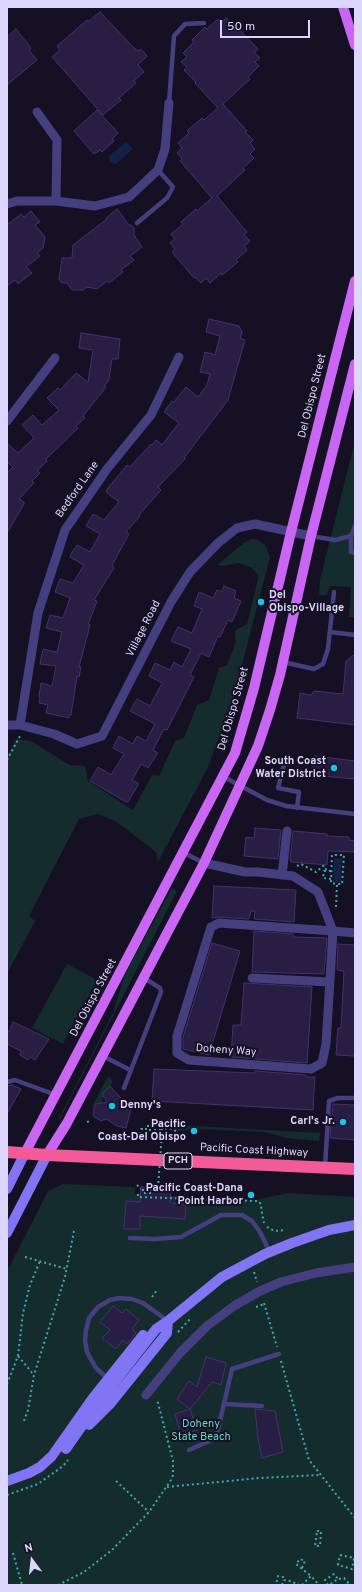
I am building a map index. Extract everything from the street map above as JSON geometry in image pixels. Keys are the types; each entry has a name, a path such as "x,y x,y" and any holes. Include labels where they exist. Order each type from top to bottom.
{"highway":[{"name":"Pacific Coast Highway","path":"7,1152 355,1169"}],"main road":[{"path":"343,7 355,45"},
{"name":"Del Obispo Street","path":"25,1153 235,753 249,707 291,532 355,281"},
{"path":"47,1155 67,1123 204,863 258,746 270,710 283,662 311,536 355,364"}],"street":[{"path":"7,204 18,201 56,201 95,206 129,197 158,170 165,150 169,103"},
{"path":"37,112 57,140 56,201"},
{"name":"Bedford Lane","path":"22,725 38,613 65,530 107,469 151,415 179,357"},
{"path":"7,421 55,358"},
{"name":"Village Road","path":"7,725 22,725 54,734 77,744 102,736 171,602 190,572 218,543 237,528 255,524 311,536"},
{"path":"282,875 287,831"},
{"name":"Doheny Way","path":"204,863 245,872 293,876 318,892 333,931 326,1044 322,1063 311,1069 189,1060 177,1053 177,1036 211,927 219,923 333,931 355,933"},
{"path":"252,978 330,982"},
{"path":"7,1189 25,1153"},
{"path":"7,1233 47,1155"},
{"path":"7,1481 29,1473 40,1467 52,1456 111,1381 156,1328 168,1322 222,1277 270,1252 322,1233 355,1225"},
{"path":"146,1394 180,1353 207,1326 234,1306 260,1291 298,1277 355,1267"},
{"path":"52,1456 66,1449 110,1404 167,1333 168,1322"},
{"path":"66,1449 111,1381"}],"lane":[{"path":"169,103 174,36 185,24 204,23"},
{"path":"137,223 167,198 173,187 158,170"},
{"path":"355,526 351,536 351,552 355,553"},
{"path":"311,536 335,540 351,536"},
{"path":"283,662 314,670 323,664 328,649 334,592"},
{"path":"330,632 355,635"},
{"path":"285,760 278,788 299,792 297,808"},
{"path":"222,776 267,800 286,806 355,814"},
{"path":"182,852 204,863"},
{"path":"124,1088 161,992 160,988 144,978"},
{"path":"103,1056 130,1070"},
{"path":"7,1082 15,1080 56,1095"},
{"path":"325,1168 329,1101 338,1098 355,1098"},
{"path":"130,1238 155,1239 181,1237 221,1215 242,1215 252,1221 260,1232 270,1252"},
{"path":"111,1381 96,1368 88,1352 86,1341 86,1330 89,1318 98,1307 110,1300 119,1298 132,1299 143,1303 168,1322"},
{"path":"188,1450 216,1438 232,1369 279,1354"},
{"path":"224,1404 262,1406"}],"path":[{"path":"7,760 22,725"},
{"path":"332,855 344,855 342,884 331,883 331,879 332,855"},
{"path":"297,866 302,864 316,872 323,866 326,867 326,871"},
{"path":"326,871 324,871 323,878 331,879"},
{"path":"326,871 331,871"},
{"path":"336,908 337,884"},
{"path":"154,1126 146,1126 146,1130 162,1131 162,1128 174,1129 177,1134"},
{"path":"140,1134 141,1129 144,1129"},
{"path":"158,1189 162,1131"},
{"path":"137,1185 141,1189"},
{"path":"151,1193 143,1193 143,1189 158,1189 158,1192 167,1192 176,1189"},
{"path":"138,1194 138,1197 258,1201 261,1204 262,1218 267,1226 274,1231 286,1230"},
{"path":"24,1422 34,1375 67,1269 74,1231"},
{"path":"25,1257 67,1269"},
{"path":"7,1384 18,1356 25,1306 30,1285 40,1261"},
{"path":"254,1271 310,1460 355,1518"},
{"path":"152,1297 157,1290"},
{"path":"18,1356 34,1375"},
{"path":"58,1585 84,1572 112,1550 149,1512 174,1475 173,1461 156,1397"},
{"path":"167,1487 259,1478 322,1475"},
{"path":"116,1481 149,1512"},
{"path":"317,1531 321,1531 320,1546 316,1546 317,1531"},
{"path":"13,1553 22,1585"},
{"path":"340,1555 354,1558 352,1569 338,1565 340,1555"},
{"path":"302,1568 305,1561 300,1559 296,1564 311,1576 319,1585"},
{"path":"338,1579 334,1574 325,1580 327,1585 338,1579 344,1578 350,1585"},
{"path":"278,1585 276,1585 278,1576 283,1577 283,1580 290,1581 298,1585"},
{"path":"302,1585 311,1576"},
{"path":"282,1585 283,1580"}],"green space":[{"path":"355,441 355,617 349,617 351,587 330,586 327,595 319,595 320,580"},
{"path":"252,539 258,540 265,545 270,557 234,696 208,767 158,862 156,852 117,822 98,814 79,819 29,916 35,921 7,974 7,757 16,739 30,741 70,765 85,766 88,781 133,810 152,775 159,776 175,741 184,738 197,705 209,700 219,668 227,665 236,642 236,630 247,624 258,579 257,574 252,568 240,563 223,566 217,565 245,542"},
{"path":"172,888 177,891 59,1121 58,1120 113,1013 125,974"},
{"path":"67,964 97,980 63,1044 32,1028"},
{"path":"108,1076 112,1080 112,1084 102,1094 102,1103 93,1106 89,1112"},
{"path":"178,1125 320,1133 319,1141 287,1138 265,1132 196,1129 178,1131"},
{"name":"Doheny State Beach","path":"63,1184 135,1187 135,1194 255,1200 288,1193 355,1197 355,1585 7,1585 7,1271 48,1191"}],"water":[{"path":"126,142 133,149 116,164 110,162 109,156"},
{"path":"334,858 342,858 341,882 333,882"}],"building":[{"path":"100,12 133,47 138,51 141,49 147,56 138,65 144,72 134,81 136,83 119,98 121,100 103,115 52,57 60,50 57,46 87,20 89,21"},
{"path":"226,18 232,24 233,23 258,49 254,52 260,58 255,62 259,66 248,77 250,79 223,104 253,140 250,143 255,149 250,154 254,158 243,168 245,170 217,196 247,232 244,235 250,241 244,246 247,250 236,260 238,262 222,275 221,273 210,283 206,278 201,283 195,277 194,278 172,252 175,249 170,243 175,239 171,234 183,224 181,222 212,198 180,161 182,159 177,153 182,148 178,143 189,133 187,131 202,118 204,120 218,108 184,70 187,67 181,62 187,57 183,53 194,42 192,40 205,27 207,29 218,19 221,23"},
{"path":"16,29 31,48 29,50 37,60 7,85 7,37"},
{"path":"97,110 118,133 112,139 114,141 102,152 100,150 94,154 74,131"},
{"path":"117,209 129,225 134,228 134,235 142,247 130,256 134,260 121,270 123,272 109,283 107,281 97,289 87,287 83,290 72,290 67,283 62,283 59,280 62,258 72,258 73,245 107,219 106,218"},
{"path":"31,211 40,222 35,225 45,237 43,248 37,253 40,256 26,267 32,273 18,284 15,280 7,286 7,225 21,214 24,217"},
{"path":"209,319 239,326 242,332 240,338 245,340 228,400 184,458 185,459 158,487 161,490 126,532 129,534 112,565 114,568 94,600 97,601 88,625 90,625 79,667 81,667 79,677 77,676 71,715 69,715 69,718 46,713 48,705 39,703 41,683 52,686 56,666 40,664 43,649 57,652 62,632 46,628 50,615 63,618 70,598 55,592 60,579 73,583 84,565 70,557 71,554 77,545 90,552 100,534 86,526 93,514 104,520 119,502 106,492 108,488 127,465 130,467 156,440 162,445 179,423 164,412 172,401 174,402 186,387 198,397 207,385 210,374 200,372 205,352 215,355 220,336 206,332"},
{"path":"81,333 120,339 118,359 112,359 109,380 104,386 106,387 83,416 85,418 76,426 78,428 46,459 47,461 37,471 40,473 32,481 34,483 19,499 24,502 24,504 7,533 7,473 13,467 7,462 7,443 18,453 34,438 22,425 33,415 42,425 59,410 47,398 58,388 60,390 76,373 88,382 93,350 79,348"},
{"path":"224,586 236,591 234,598 241,601 232,622 228,620 220,637 218,636 209,657 201,653 190,675 194,677 167,730 164,729 153,750 158,753 148,768 141,764 132,780 138,783 138,785 128,802 126,802 90,781 98,767 111,775 124,754 113,748 119,736 133,744 137,736 146,741 155,724 130,711 137,699 150,706 162,683 149,676 155,663 170,670 174,662 182,667 191,649 171,641 178,627 192,633 202,609 194,606 199,592 213,598 217,590 222,592"},
{"path":"355,654 355,725 297,718 300,693 311,695 314,691 343,694 346,661"},
{"name":"South Coast Water District","path":"315,756 355,761 355,779 312,775"},
{"path":"255,828 281,830 278,859 244,856 246,837 254,838"},
{"path":"293,831 327,834 327,836 349,837 349,840 355,841 355,852 328,851 327,865 291,862"},
{"path":"214,886 296,890 294,922 254,919 255,911 251,911 249,919 212,918"},
{"path":"254,931 293,934 293,937 327,938 324,974 252,972"},
{"path":"212,943 240,951 209,1055 183,1049 183,1037"},
{"path":"338,944 355,945 355,1056 336,1055 338,1028 341,1028 344,971 337,970"},
{"path":"244,983 312,987 307,1063 231,1057 233,1025 241,1025"},
{"path":"13,1022 49,1039 35,1060 30,1057 28,1060 20,1055 21,1051 7,1044 7,1031 9,1032"},
{"path":"154,1069 255,1073 255,1071 315,1077 313,1110 152,1101"},
{"path":"12,1085 21,1089 7,1114 7,1086"},
{"name":"Denny's","path":"110,1086 131,1109 126,1128 117,1126 106,1119 101,1121 93,1116 94,1107 96,1104 107,1102 102,1094"},
{"name":"Carl's Jr.","path":"333,1104 355,1105 355,1140 330,1138"},
{"path":"141,1187 171,1188 170,1203 186,1204 185,1219 140,1216 140,1229 124,1229 126,1201 140,1202"},
{"path":"113,1306 122,1313 126,1309 139,1320 132,1329 136,1333 127,1344 123,1340 116,1349 102,1338 110,1330 100,1322"},
{"path":"206,1357 226,1363 221,1385 212,1382 190,1409 177,1399 189,1381 197,1387"},
{"path":"190,1409 197,1430 181,1435 175,1414"},
{"path":"255,1409 275,1411 283,1452 262,1458"}],"place":[{"name":"Del Obispo-Village","path":"261,602"},
{"name":"South Coast Water District","path":"334,768"},
{"name":"Denny's","path":"112,1106"},
{"name":"Carl's Jr.","path":"343,1122"},
{"name":"Pacific Coast-Del Obispo","path":"194,1131"},
{"name":"Pacific Coast-Dana Point Harbor","path":"251,1195"}]}
